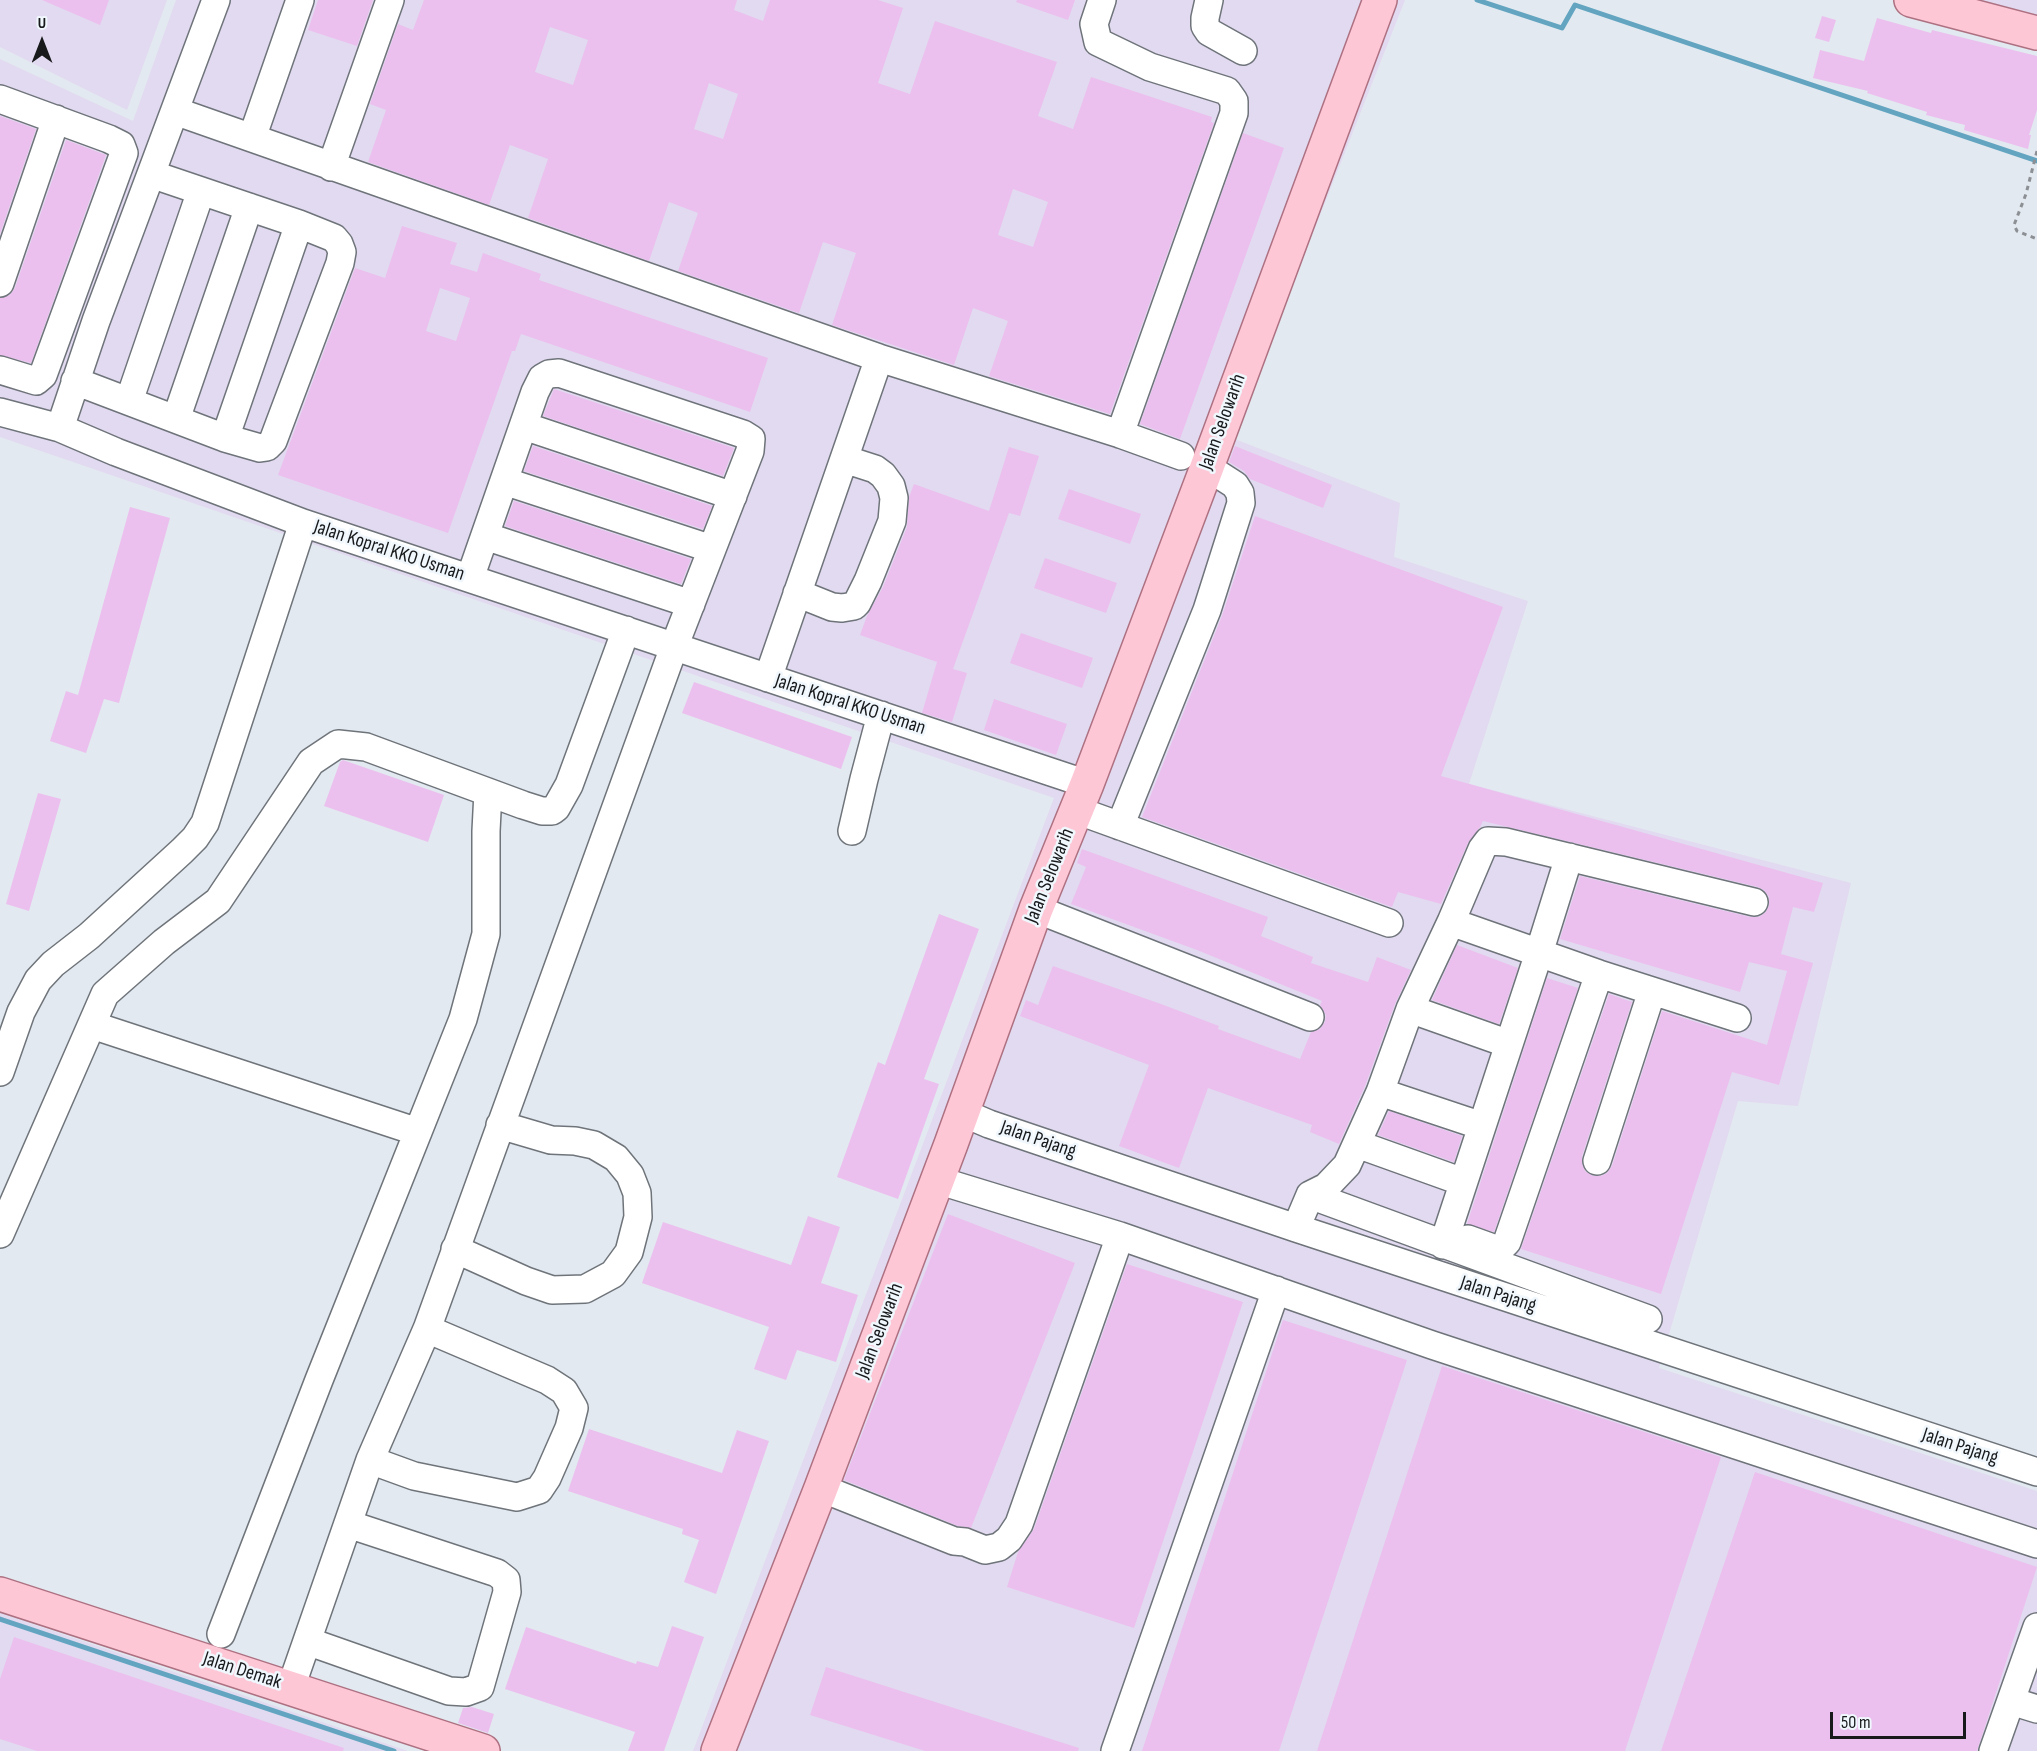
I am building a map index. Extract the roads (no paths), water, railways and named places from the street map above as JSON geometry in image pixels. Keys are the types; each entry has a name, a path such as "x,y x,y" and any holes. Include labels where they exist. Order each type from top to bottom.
{"main road":[{"name":"Jalan Selowarih","path":"718,1751 937,1180 1036,909 1081,797 1194,462 1380,0"},
{"path":"1911,0 2037,33"},
{"name":"Jalan Demak","path":"0,1594 483,1751"}],"street":[{"path":"60,429 75,381 216,0"},
{"path":"252,138 300,0"},
{"path":"331,166 390,0"},
{"path":"1102,0 1094,24 1098,42 1150,67 1227,91 1234,101 1234,113 1120,434"},
{"path":"1209,0 1204,18 1205,26 1209,32 1243,51"},
{"path":"0,99 121,145 124,153 123,162 44,375 36,381 0,370"},
{"path":"175,111 879,358 1120,434 1194,462 1235,485 1240,493 1241,503 1207,610 1120,826"},
{"path":"0,283 56,119"},
{"path":"75,381 225,438 260,448 270,445 340,263 342,252 334,238 151,174"},
{"path":"129,401 201,191"},
{"path":"176,419 249,207"},
{"path":"225,438 299,224"},
{"path":"768,678 879,358"},
{"path":"291,1687 370,1460 427,1329 674,647 750,451 751,439 743,434 559,373 542,378 470,578"},
{"path":"0,412 60,429 303,523"},
{"path":"524,426 733,496"},
{"path":"797,593 832,607 854,606 868,581 892,521 894,498 891,486 883,475 875,469 844,459"},
{"path":"504,481 712,549"},
{"name":"Jalan Kopral KKO Usman","path":"0,1072 21,1012 38,980 53,964 89,936 182,851 205,823 303,523 881,715 1081,797 1120,826 1389,923"},
{"path":"485,536 691,604"},
{"path":"0,1234 105,994 164,942 218,902 311,762 338,744 366,747 542,811 556,808 569,785 626,630"},
{"path":"852,831 881,715"},
{"path":"221,1634 319,1380 463,1019 486,934 488,792"},
{"path":"1296,1228 1310,1195 1326,1187 1347,1165 1380,1092 1410,1009 1488,840 1506,842 1754,902"},
{"path":"1445,1238 1569,857"},
{"path":"1036,909 1310,1017"},
{"path":"1451,922 1599,974 1737,1018"},
{"path":"1445,1238 1493,1248 1501,1248 1507,1242 1599,974"},
{"path":"1597,1161 1652,991"},
{"path":"1410,1009 1509,1044"},
{"path":"92,1025 418,1132"},
{"path":"1380,1092 1482,1126"},
{"name":"Jalan Pajang","path":"962,1112 989,1124 1296,1228 2037,1472"},
{"path":"455,1249 526,1281 552,1290 585,1289 613,1274 628,1252 638,1217 637,1193 630,1175 616,1158 594,1145 551,1140 500,1125"},
{"path":"1357,1144 1463,1182"},
{"path":"937,1180 1120,1236 1432,1345 2037,1544"},
{"path":"1310,1195 1445,1238 1648,1319"},
{"path":"820,1488 954,1541 965,1542 985,1550 999,1547 1009,1539 1019,1524 1120,1236"},
{"path":"1115,1751 1276,1290"},
{"path":"370,1460 414,1476 517,1497 539,1490 547,1478 569,1428 574,1408 564,1391 547,1380 427,1329"},
{"path":"307,1641 449,1691 466,1692 480,1687 507,1592 506,1580 497,1573 348,1524"},
{"path":"1993,1751 2037,1627"},
{"path":"2011,1701 2037,1709"}],"waterway":[{"path":"1477,0 1562,28 1575,5 2037,161"},
{"path":"0,1619 394,1751"}]}
